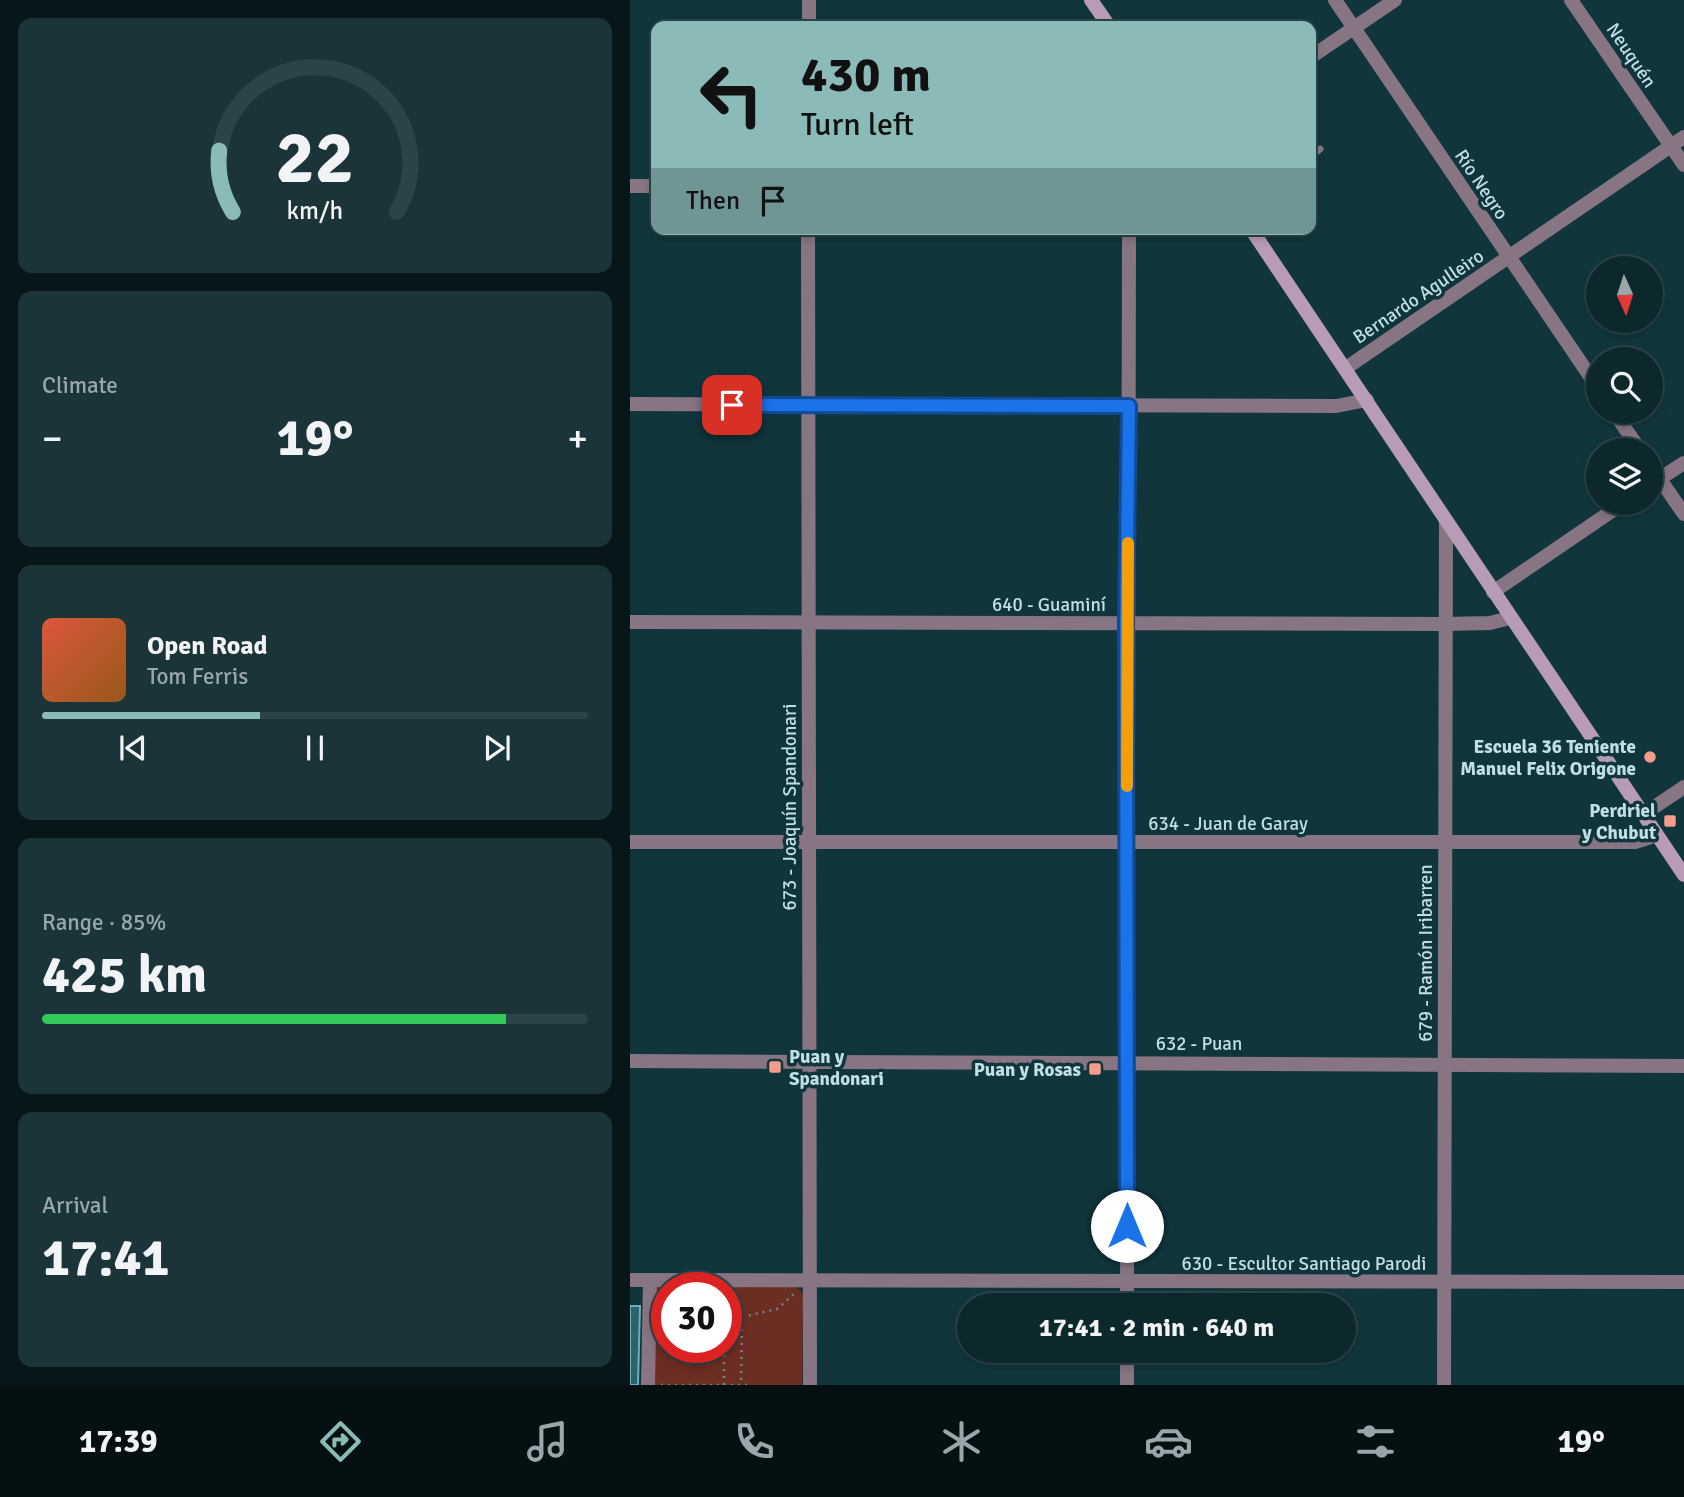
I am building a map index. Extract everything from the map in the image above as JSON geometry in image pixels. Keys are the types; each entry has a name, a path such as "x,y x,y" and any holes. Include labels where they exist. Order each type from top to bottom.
{"main road":[{"path":"1091,0 1106,21"},
{"path":"1255,235 1684,875"}],"street":[{"path":"809,0 809,21"},
{"name":"Río Negro","path":"1335,0 1586,371"},
{"path":"1316,54 1395,0"},
{"name":"Neuquén","path":"1571,0 1684,166"},
{"name":"Bernardo Agulleiro","path":"1346,368 1684,137"},
{"path":"630,186 651,186"},
{"name":"673 - Joaquín Spandonari","path":"808,235 810,1385"},
{"path":"1127,1293 1126,623 1129,235"},
{"path":"630,404 1336,406 1367,400"},
{"path":"1663,477 1684,463"},
{"path":"1663,491 1684,514"},
{"path":"1493,592 1606,515"},
{"name":"679 - Ramón Iribarren","path":"1444,1385 1446,521"},
{"name":"640 - Guaminí","path":"630,622 1446,624 1489,623 1510,618"},
{"path":"1644,814 1684,787"},
{"name":"634 - Juan de Garay","path":"630,842 1635,842 1657,835"},
{"name":"632 - Puan","path":"630,1061 1684,1066"},
{"name":"630 - Escultor Santiago Parodi","path":"630,1280 650,1280"},
{"path":"648,1385 650,1280"},
{"name":"630 - Escultor Santiago Parodi","path":"742,1280 1684,1282"},
{"path":"1127,1363 1127,1385"}],"lane":[{"path":"1316,152 1320,149"}],"path":[{"path":"742,1317 776,1309 809,1279"},
{"path":"724,1363 724,1384"},
{"path":"741,1363 741,1385"},
{"path":"648,1385 749,1385"}],"shaded area":[{"path":"742,1286 795,1286 803,1294 802,1385 655,1385 655,1363 742,1363"}],"building":[{"path":"630,1306 640,1306 638,1385 630,1385"}],"slow traffic":[{"path":"1127,786 1128,543"}],"place":[{"name":"Escuela 36 Teniente Manuel Felix Origone","path":"1650,757"},
{"name":"Perdriel y Chubut","path":"1670,821"},
{"name":"Puan y Spandonari","path":"775,1067"},
{"name":"Puan y Rosas","path":"1095,1069"}],"route":[{"path":"732,405 1129,406 1126,623 1127,1226"}]}
